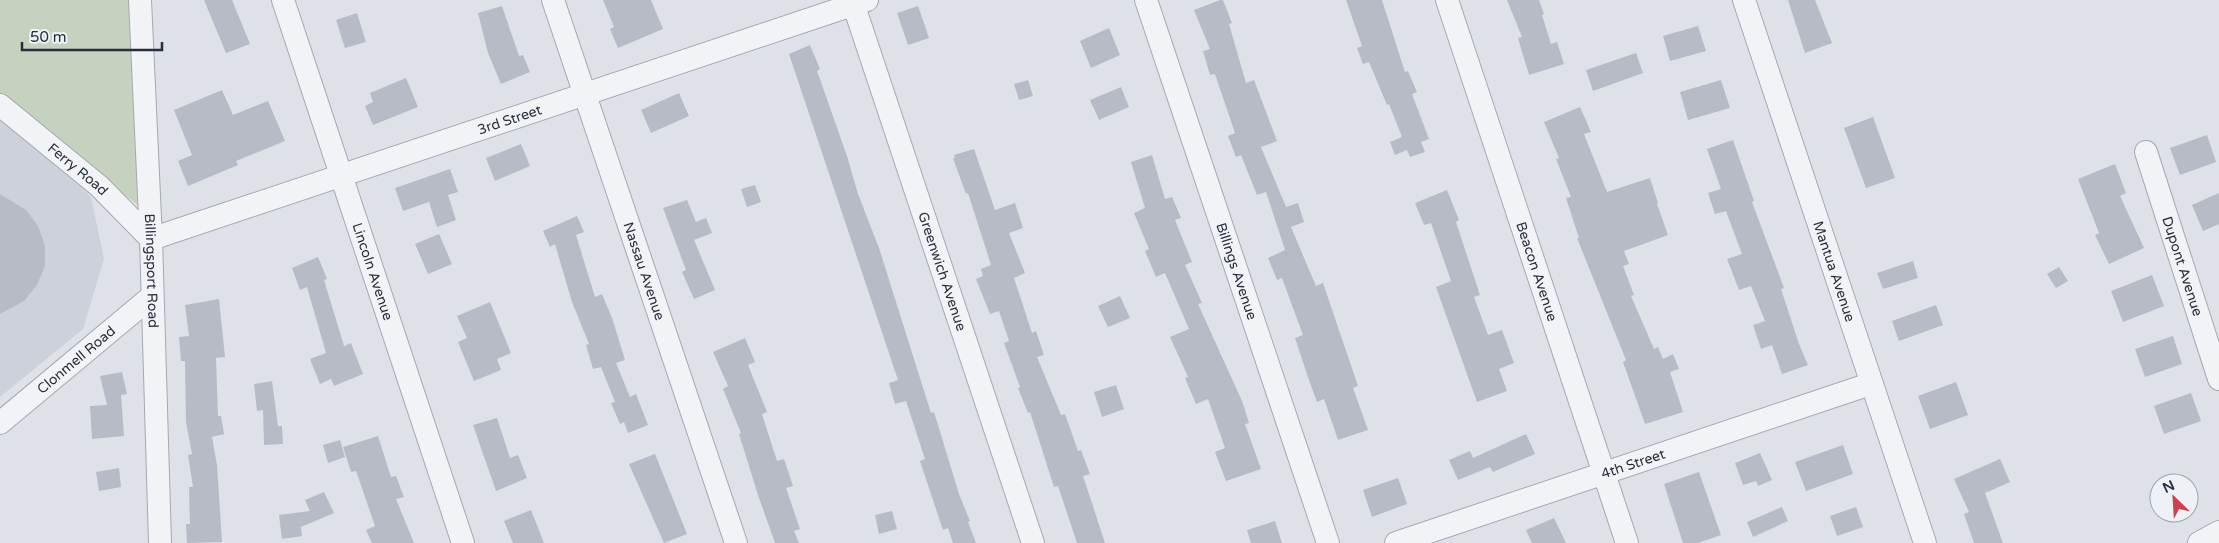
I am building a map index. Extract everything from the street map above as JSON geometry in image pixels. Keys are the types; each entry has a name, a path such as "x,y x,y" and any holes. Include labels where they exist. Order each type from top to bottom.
{"street":[{"name":"Billingsport Road","path":"140,0 151,239 151,297 160,543"},
{"name":"Lincoln Avenue","path":"284,0 340,175 463,543"},
{"name":"Nassau Avenue","path":"553,0 736,543"},
{"name":"Billings Avenue","path":"1146,0 1328,543"},
{"name":"Beacon Avenue","path":"1447,0 1627,543"},
{"name":"Mantua Avenue","path":"1744,0 1870,384 1925,543"},
{"name":"3rd Street","path":"151,239 858,2"},
{"name":"Greenwich Avenue","path":"858,2 1033,543"},
{"name":"Ferry Road","path":"0,105 99,186 151,239"},
{"name":"Dupont Avenue","path":"2146,152 2219,379"},
{"name":"Clonmell Road","path":"0,423 151,297"},
{"name":"4th Street","path":"1396,543 1870,384"},
{"path":"2199,543 2219,532"}],"shaded area":[{"path":"0,101 91,197 104,259 83,329 0,397"}],"green space":[{"path":"0,0 136,0 146,211 0,101"}],"building":[{"path":"204,0 232,0 250,44 226,53"},
{"path":"603,0 651,0 663,29 618,48 610,29 614,27"},
{"path":"1223,0 1232,23 1229,24 1246,83 1254,80 1277,141 1261,147 1286,207 1298,203 1304,222 1291,227 1316,286 1323,283 1358,386 1353,388 1368,430 1338,440 1324,399 1317,402 1295,338 1303,335 1282,278 1277,280 1268,258 1285,250 1266,192 1257,195 1241,155 1236,157 1228,136 1235,133 1215,74 1210,75 1203,51 1210,49 1194,10"},
{"path":"1346,0 1382,0 1405,72 1408,71 1417,92 1412,94 1429,139 1421,142 1425,152 1410,157 1407,150 1395,155 1390,142 1402,137 1369,62 1363,64 1357,48 1362,46"},
{"path":"1507,0 1539,0 1551,44 1557,42 1564,64 1529,75 1518,38 1522,37"},
{"path":"1788,0 1815,0 1832,43 1805,53"},
{"path":"502,6 519,56 523,55 530,72 501,84 488,53 478,13"},
{"path":"918,6 929,38 908,45 897,13"},
{"path":"357,13 366,42 345,48 336,20"},
{"path":"1698,26 1706,51 1670,61 1663,36"},
{"path":"1109,28 1120,55 1091,68 1080,41"},
{"path":"810,45 820,69 817,71 847,156 858,194 879,248 931,413 934,412 976,543 953,543 948,528 943,530 920,461 925,459 906,401 895,404 889,383 898,380 789,54"},
{"path":"1636,53 1643,73 1593,91 1586,70"},
{"path":"406,78 418,107 373,125 365,106 373,102 370,93"},
{"path":"1028,80 1033,96 1019,100 1014,84"},
{"path":"1721,80 1730,108 1688,120 1680,92"},
{"path":"1121,87 1129,107 1099,120 1090,100"},
{"path":"222,90 233,115 268,101 285,141 236,161 238,165 188,186 178,161 192,155 174,110"},
{"path":"679,93 689,116 651,133 641,110"},
{"path":"1580,107 1591,132 1584,134 1607,192 1650,178 1668,235 1624,251 1629,264 1623,266 1634,295 1631,296 1654,349 1658,347 1663,359 1673,354 1679,369 1670,372 1683,412 1645,424 1623,362 1626,360 1577,238 1579,238 1566,198 1571,197 1556,159 1559,158 1544,122"},
{"path":"1873,117 1895,178 1866,188 1844,128"},
{"path":"2207,135 2216,162 2180,175 2170,148"},
{"path":"1733,140 1754,201 1752,202 1784,288 1781,289 1799,344 1808,365 1782,374 1772,345 1761,349 1753,325 1765,321 1751,286 1739,290 1727,259 1742,254 1726,211 1715,214 1708,193 1721,189 1707,149"},
{"path":"521,144 530,166 495,181 486,158"},
{"path":"974,149 995,210 1015,203 1023,228 1009,233 1025,273 1014,278 1032,333 1036,331 1044,355 1037,357 1061,415 1065,414 1078,451 1081,450 1090,474 1083,476 1105,543 1077,543 1058,486 1054,487 1030,412 1028,413 1018,388 1020,387 1004,343 1009,341 999,311 990,314 976,279 983,276 981,269 991,265 968,193 966,194 953,158 955,158 954,155"},
{"path":"1152,155 1165,199 1172,197 1181,218 1175,220 1192,262 1185,265 1202,303 1198,304 1242,401 1249,423 1245,424 1261,469 1226,481 1215,452 1225,448 1208,399 1196,404 1185,378 1188,377 1170,337 1189,329 1165,273 1156,277 1145,251 1149,249 1134,213 1145,208 1131,162"},
{"path":"2115,164 2126,193 2120,196 2144,248 2109,264 2095,235 2099,233 2078,179"},
{"path":"450,169 458,192 448,195 456,220 437,227 429,202 403,211 395,188"},
{"path":"755,185 761,202 747,207 741,189"},
{"path":"1447,190 1459,220 1456,222 1480,295 1474,297 1488,335 1502,330 1514,363 1499,369 1507,391 1477,402 1436,287 1451,281 1431,223 1424,225 1415,203"},
{"path":"2219,193 2219,224 2203,231 2192,205"},
{"path":"0,194 26,210 38,226 45,246 45,266 37,285 24,301 0,314"},
{"path":"687,200 696,222 706,218 712,233 694,240 715,290 694,299 682,272 686,270 663,208"},
{"path":"577,216 584,232 576,235 595,297 602,294 612,318 625,360 616,363 630,397 636,394 648,425 628,433 624,422 620,424 611,403 615,402 601,367 593,369 586,345 589,344 572,302 555,244 550,247 543,231"},
{"path":"439,234 452,264 428,274 415,244"},
{"path":"318,257 327,279 324,280 344,346 351,343 363,374 334,386 331,379 320,384 310,359 326,353 307,287 300,290 292,268"},
{"path":"1913,261 1918,278 1883,289 1877,273"},
{"path":"2059,267 2068,281 2056,288 2047,274"},
{"path":"2152,275 2164,306 2123,322 2111,291"},
{"path":"1120,296 1130,318 1108,327 1098,306"},
{"path":"219,299 225,357 216,358 218,416 221,416 224,434 212,437 217,465 222,542 187,543 186,524 190,524 189,487 193,487 188,455 192,454 186,422 185,361 181,361 179,337 189,336 185,305"},
{"path":"490,302 511,353 497,359 501,370 474,381 458,342 467,338 457,316"},
{"path":"1936,305 1943,325 1899,341 1892,321"},
{"path":"2173,336 2182,364 2145,377 2135,349"},
{"path":"745,338 755,362 748,365 767,412 762,414 777,461 784,459 793,486 786,488 800,529 794,531 799,543 775,543 739,434 741,433 723,389 728,386 713,352"},
{"path":"122,372 127,394 121,395 124,436 92,439 90,406 107,405 100,376"},
{"path":"272,381 278,426 282,426 283,444 264,445 263,410 257,411 254,384"},
{"path":"1956,382 1968,415 1930,429 1918,396"},
{"path":"1116,385 1124,409 1102,417 1094,392"},
{"path":"2191,393 2201,421 2164,434 2154,406"},
{"path":"497,418 510,458 518,455 527,478 496,491 473,425"},
{"path":"1526,434 1535,454 1493,472 1490,467 1458,480 1449,460 1470,451 1473,458"},
{"path":"378,436 391,477 396,476 404,497 396,499 414,543 372,543 366,530 375,526 356,471 351,472 343,447"},
{"path":"340,440 345,457 328,463 323,445"},
{"path":"1843,445 1853,474 1806,491 1795,462"},
{"path":"1760,453 1772,480 1758,486 1756,481 1743,485 1735,463"},
{"path":"655,454 687,534 664,543 629,464"},
{"path":"2000,459 2010,482 1985,493 2003,543 1974,543 1964,514 1969,512 1954,479"},
{"path":"119,468 121,487 99,491 96,472"},
{"path":"1699,472 1721,535 1698,543 1683,543 1664,484"},
{"path":"1398,478 1407,504 1372,517 1363,490"},
{"path":"324,492 334,513 301,527 302,536 282,539 279,515 310,511 305,500"},
{"path":"1782,507 1788,521 1753,537 1747,522"},
{"path":"1856,507 1863,527 1837,536 1830,516"},
{"path":"531,510 544,543 513,543 504,521"},
{"path":"892,511 897,529 879,534 875,515"},
{"path":"1554,518 1566,543 1532,543 1526,530"},
{"path":"1275,521 1282,543 1251,543 1247,530"}]}
